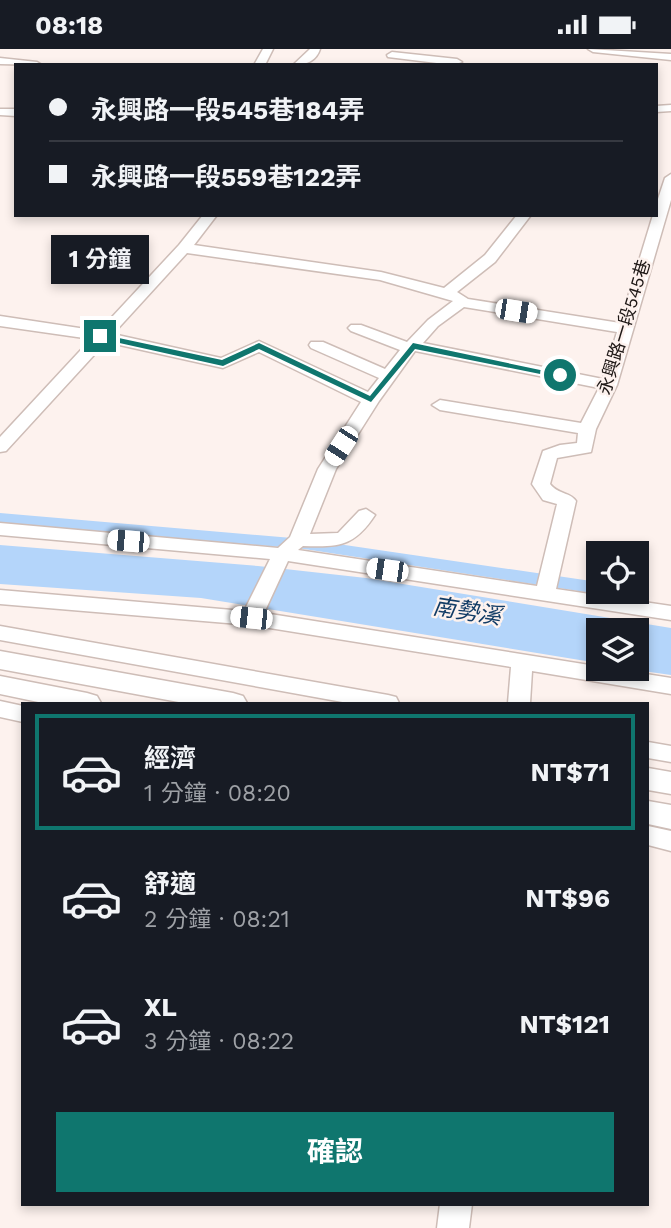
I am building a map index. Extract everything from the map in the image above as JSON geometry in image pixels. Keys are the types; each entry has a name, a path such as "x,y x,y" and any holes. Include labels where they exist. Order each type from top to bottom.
{"main road":[{"path":"0,660 228,702"},
{"path":"0,685 82,702"},
{"path":"649,779 671,783"},
{"path":"649,813 671,817"}],"street":[{"path":"0,59 11,49"},
{"path":"301,63 314,53 315,49"},
{"path":"441,63 454,49"},
{"path":"593,49 671,57"},
{"path":"393,55 441,63 457,62"},
{"path":"0,59 25,63"},
{"name":"永興路一段545巷","path":"545,593 567,501 550,496 541,484 550,455 560,450 585,449 587,429 609,385 626,328 662,234 671,178"},
{"path":"0,447 184,248 208,217"},
{"path":"446,293 473,276 504,246 523,217"},
{"path":"184,248 381,276 446,293 460,298 461,302"},
{"path":"254,613 279,559 298,540 327,469 388,376 433,323 461,302 626,328"},
{"path":"0,321 100,336 223,363 259,346 371,400"},
{"path":"356,328 411,347 609,385"},
{"path":"317,345 388,376"},
{"path":"440,405 587,429"},
{"path":"298,540 344,540 358,529 366,515"},
{"path":"0,529 279,559 545,593 671,613"},
{"path":"0,597 254,613 671,686"},
{"path":"0,633 382,702"},
{"path":"519,702 522,661"},
{"path":"0,709 21,714"},
{"path":"649,750 671,754"},
{"path":"649,836 671,841"},
{"path":"453,1228 456,1206"}],"water":[{"name":"南勢溪","path":"0,545 258,566 366,578 610,618 586,618 586,661 201,598 0,584"},
{"path":"649,624 671,628 671,675 649,672"}],"waterway":[{"path":"0,518 304,544 586,586"}],"route":[{"path":"100,336 223,363 259,346 371,400 413,346 560,375"}]}
